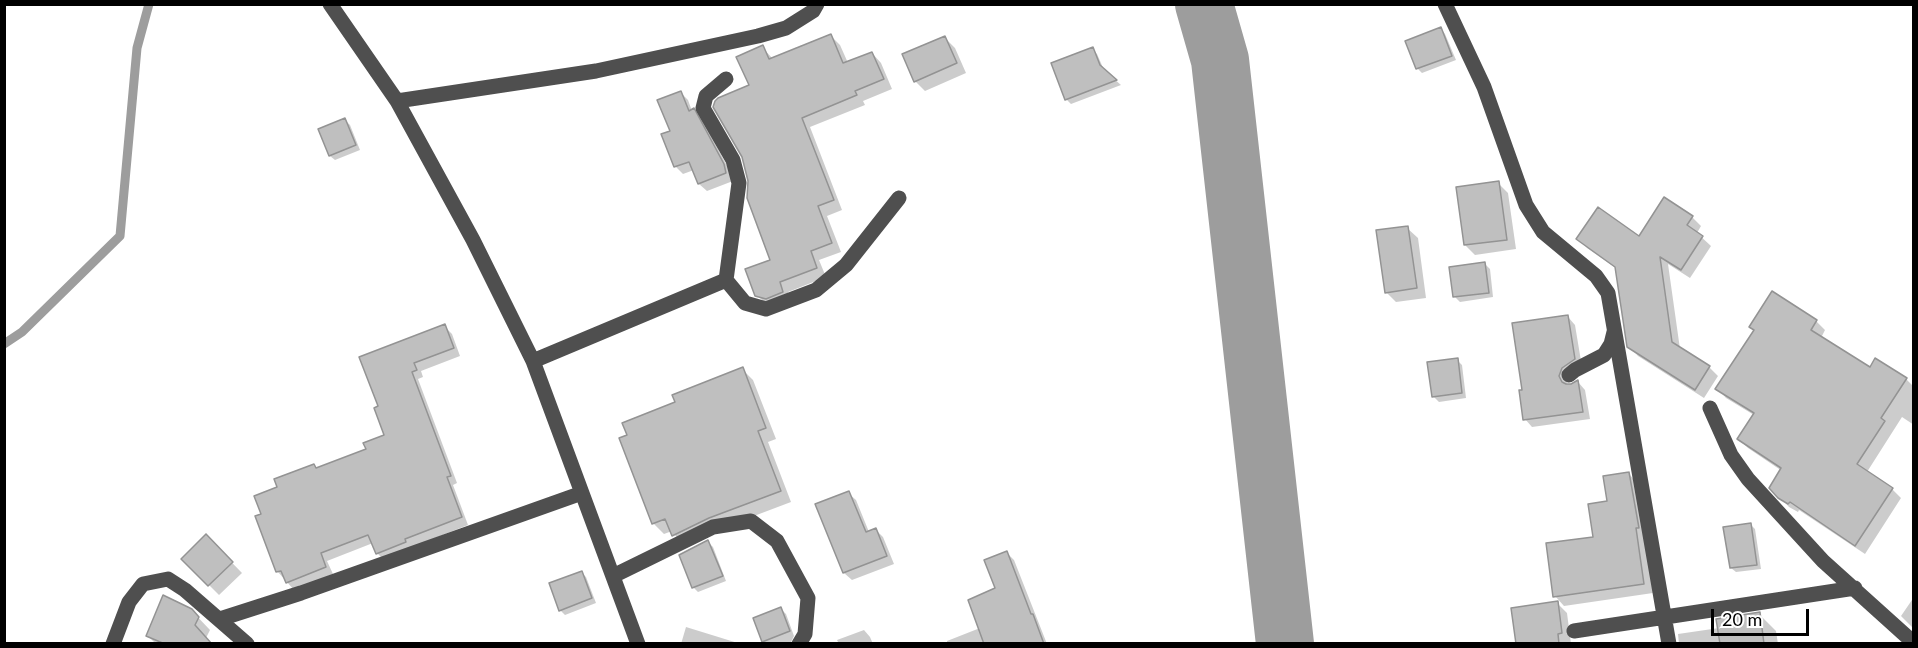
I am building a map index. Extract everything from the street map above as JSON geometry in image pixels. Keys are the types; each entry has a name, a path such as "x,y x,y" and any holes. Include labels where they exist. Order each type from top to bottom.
{"street":[{"path":"330,4 397,101 472,240 533,361 638,644"},
{"path":"397,101 596,71 758,36 786,28 813,11 817,4"},
{"path":"1445,4 1485,87 1526,205 1544,232 1596,276 1608,293 1669,644"},
{"path":"726,79 706,96 704,108 732,160 739,183 726,280 745,303 766,309 816,290 846,265 899,198"},
{"path":"533,361 726,280"},
{"path":"1569,375 1604,356 1611,344 1614,329"},
{"path":"1710,408 1731,455 1748,479 1823,561 1914,643"},
{"path":"220,619 301,593 582,493"},
{"path":"613,576 713,527 751,521 777,541 807,598 805,634 799,644"},
{"path":"113,644 129,602 143,584 168,579 185,590 247,644"},
{"path":"1574,631 1855,588"}],"building":[{"path":"1441,27 1452,56 1416,69 1405,41"},
{"path":"831,34 843,63 872,52 884,79 855,91 857,95 802,118 834,200 818,206 832,243 811,251 817,268 780,282 783,292 766,299 755,296 745,269 770,260 747,198 748,181 742,157 713,107 718,98 749,85 736,57 763,45 769,59"},
{"path":"945,36 957,63 914,82 902,54"},
{"path":"1093,47 1100,65 1117,80 1065,100 1051,63"},
{"path":"681,91 689,111 694,108 724,164 726,173 698,184 689,162 674,167 661,134 670,131 657,100"},
{"path":"345,118 356,145 329,156 318,129"},
{"path":"1499,181 1507,240 1464,245 1456,187"},
{"path":"1664,197 1693,216 1687,225 1703,236 1681,270 1660,257 1672,342 1710,366 1695,390 1627,347 1615,267 1576,239 1598,207 1639,236"},
{"path":"1408,226 1417,288 1385,293 1376,230"},
{"path":"1485,262 1489,293 1453,297 1449,267"},
{"path":"1772,291 1817,320 1811,330 1870,367 1875,358 1907,378 1881,418 1885,421 1857,464 1893,488 1855,546 1790,502 1788,504 1778,498 1769,488 1781,468 1737,439 1754,413 1715,389 1754,330 1749,327"},
{"path":"1568,315 1575,359 1562,368 1559,376 1566,384 1578,380 1583,412 1523,420 1519,390 1522,390 1512,323"},
{"path":"445,324 454,348 414,363 417,370 412,372 451,476 447,477 462,517 405,539 406,542 376,554 368,535 321,553 326,567 286,583 281,571 276,572 255,516 261,514 254,496 277,487 274,479 314,464 316,468 366,449 363,443 384,435 374,408 378,406 359,357"},
{"path":"1458,358 1462,393 1432,397 1427,362"},
{"path":"743,367 766,428 758,431 781,491 709,518 672,536 665,519 652,524 619,438 627,435 622,423 675,402 672,395"},
{"path":"1629,472 1639,528 1636,528 1644,584 1553,597 1546,543 1593,537 1588,504 1607,501 1603,476"},
{"path":"849,491 866,532 876,528 887,556 843,573 815,504"},
{"path":"1751,523 1757,565 1730,568 1723,527"},
{"path":"206,534 233,562 208,586 181,559"},
{"path":"708,540 723,576 692,588 679,555"},
{"path":"1007,551 1044,644 984,644 968,600 995,588 984,560"},
{"path":"582,571 592,598 559,611 549,583"},
{"path":"163,595 192,609 199,617 195,625 212,644 165,644 146,636"},
{"path":"1558,601 1562,633 1558,634 1559,644 1516,644 1511,608"},
{"path":"781,607 790,631 762,642 753,618"},
{"path":"1760,612 1764,644 1720,644 1716,619"}],"waterway":[{"path":"4,344 22,332 120,236 137,48 149,4"},
{"path":"1204,4 1220,60 1285,644"}]}
